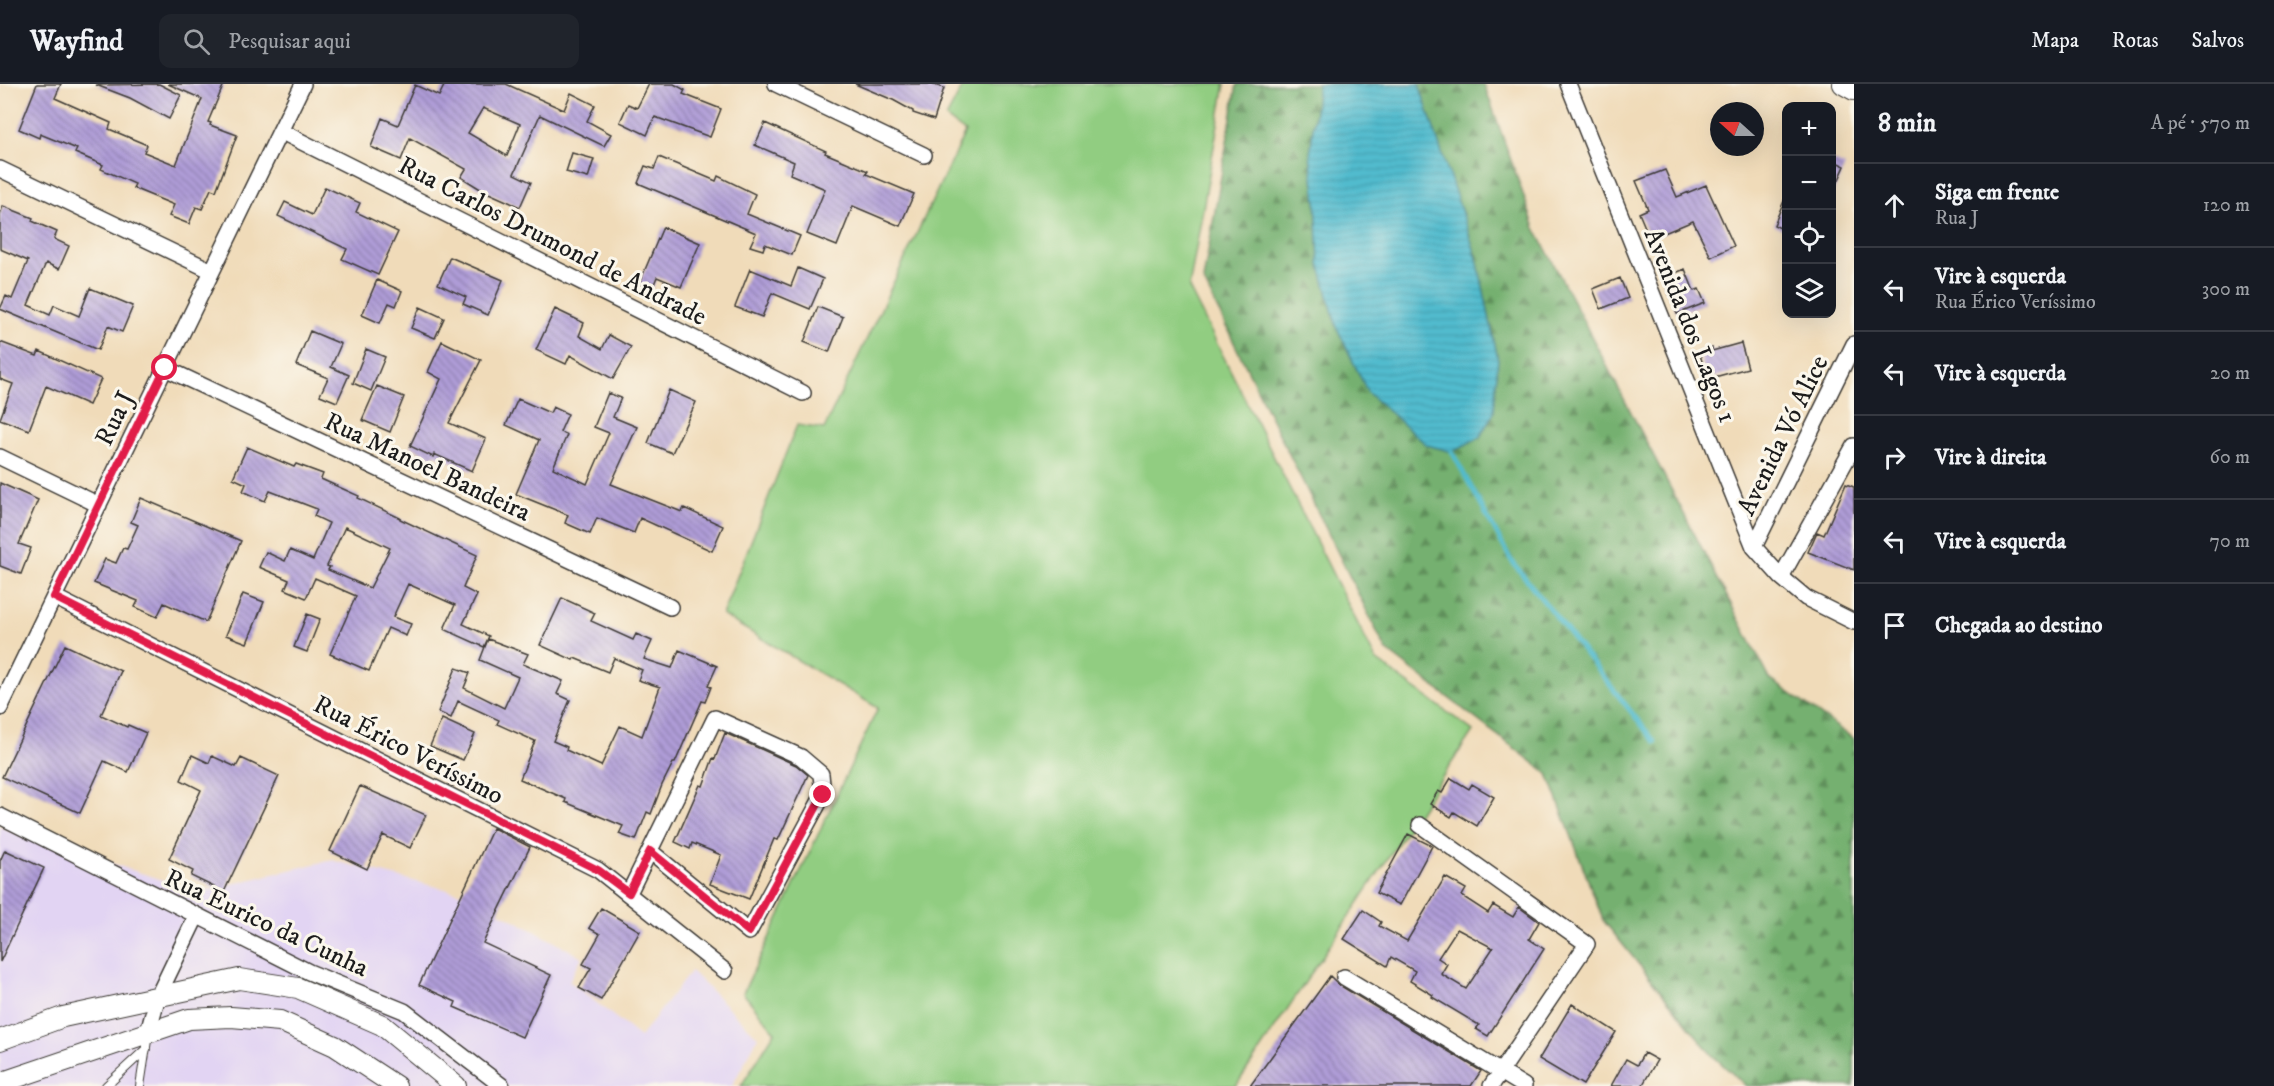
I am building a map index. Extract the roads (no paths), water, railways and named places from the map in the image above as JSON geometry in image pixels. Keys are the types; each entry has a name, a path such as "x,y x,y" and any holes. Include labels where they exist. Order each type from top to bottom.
{"street":[{"name":"Rua J","path":"0,708 303,84"},
{"path":"776,84 924,155"},
{"name":"Avenida dos Lagos 1","path":"1568,84 1754,547 1781,577 1806,598 1854,622"},
{"path":"1843,84 1854,90"},
{"name":"Rua Carlos Drumond de Andrade","path":"280,131 803,393"},
{"path":"0,168 212,271"},
{"name":"Avenida Vó Alice","path":"1754,547 1854,344"},
{"name":"Rua Manoel Bandeira","path":"165,368 670,608"},
{"path":"1781,577 1854,446"},
{"path":"0,457 99,505"},
{"name":"Rua Érico Veríssimo","path":"54,597 598,870 725,971"},
{"path":"629,893 715,718 801,757 821,774 823,795 749,932 650,851"},
{"name":"Rua Eurico da Cunha","path":"0,816 196,917 304,980 404,1011 502,1086"},
{"path":"1420,825 1587,944 1496,1079"},
{"path":"147,1040 158,996 196,917"},
{"path":"1344,977 1496,1079 1524,1086"},
{"path":"0,1040 63,1017 239,979 304,980 382,1025 456,1086"},
{"path":"0,1083 147,1040 189,1018 231,1017 280,1021 335,1046 396,1086"}],"lane":[{"path":"105,1086 147,1040"},
{"path":"140,1086 147,1040"}],"water":[{"path":"1318,84 1419,84 1477,258 1498,359 1494,412 1480,437 1452,452 1427,445 1368,393 1337,328 1319,263 1316,201 1310,155"}],"waterway":[{"path":"1452,452 1511,560 1655,742"}]}
